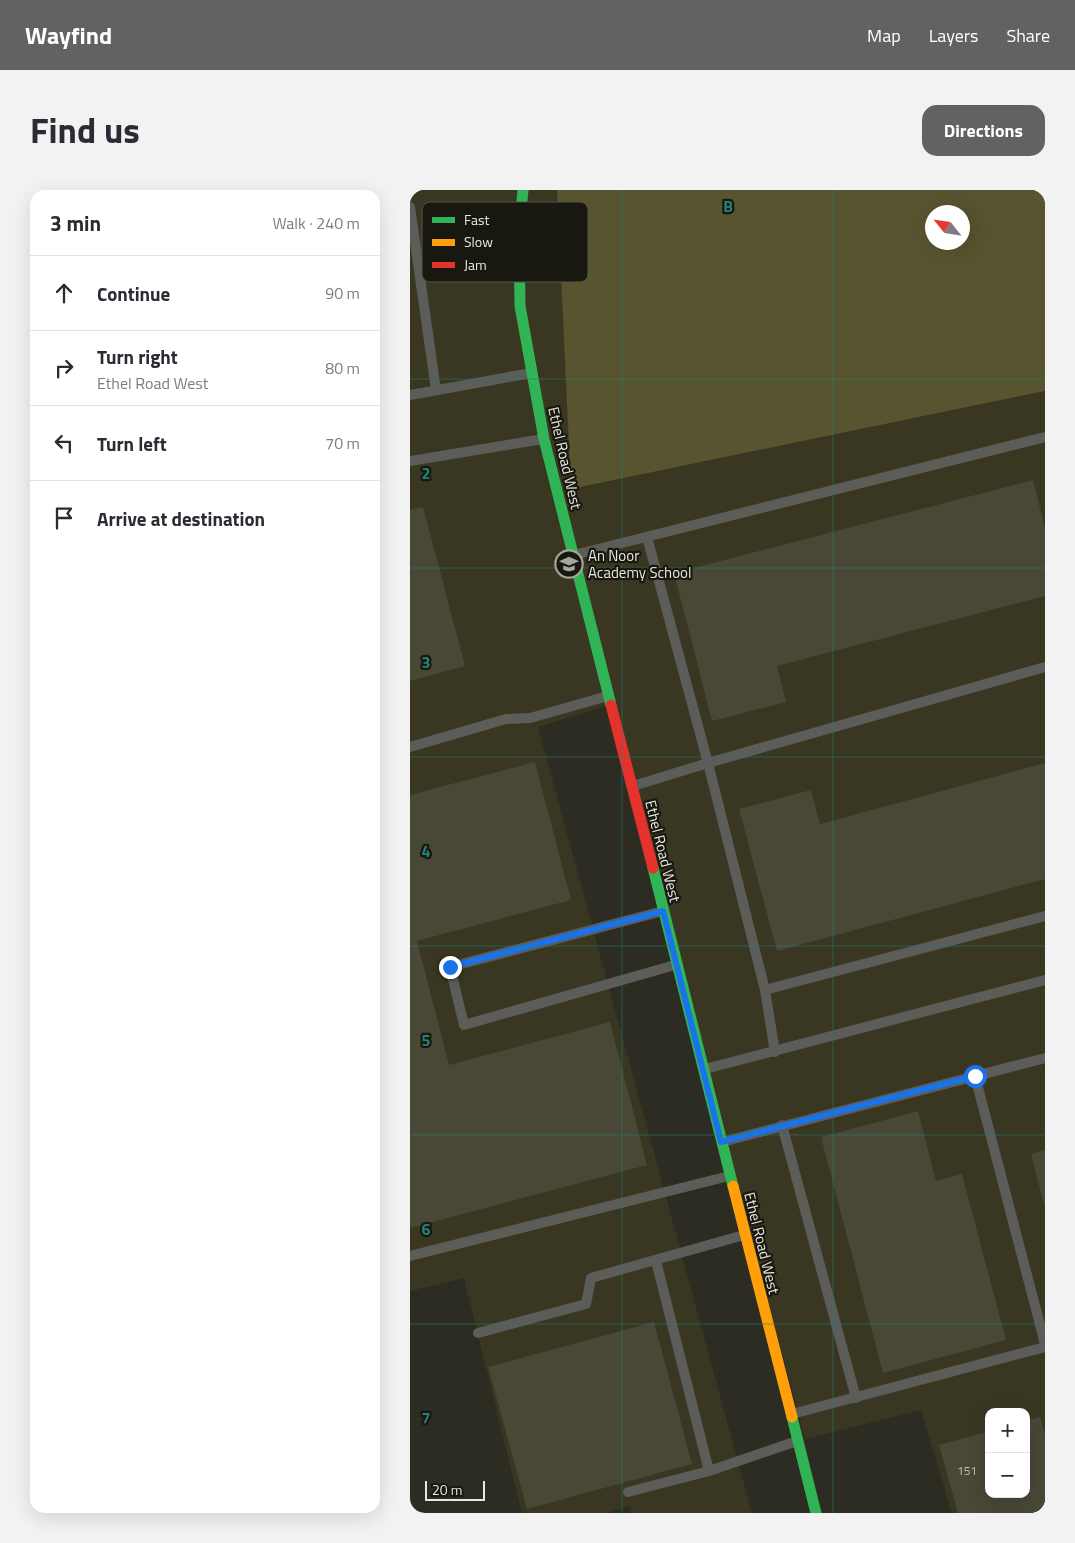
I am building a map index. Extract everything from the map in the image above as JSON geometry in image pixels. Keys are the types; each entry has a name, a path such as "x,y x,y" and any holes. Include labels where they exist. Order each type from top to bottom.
{"street":[{"name":"Ethel Road West","path":"520,282 520,306 544,439 796,1441 816,1513"}],"lane":[{"path":"410,207 436,390"},
{"path":"410,395 532,373"},
{"path":"573,555 1045,437"},
{"path":"410,461 544,439"},
{"path":"647,537 708,763 764,990 775,1052"},
{"path":"631,786 1045,667"},
{"path":"410,747 506,719 530,718 609,696"},
{"path":"663,911 450,967 464,1024 676,965"},
{"path":"764,990 1045,916"},
{"path":"702,1069 775,1052 1045,980"},
{"path":"721,1142 1045,1058"},
{"path":"790,1415 1045,1345 975,1076"},
{"path":"782,1125 856,1398"},
{"path":"410,1256 729,1176"},
{"path":"478,1333 586,1304 591,1278 744,1235"},
{"path":"656,1261 709,1471"},
{"path":"628,1492 709,1471 796,1441"}],"shaded area":[{"path":"410,190 557,190 558,202 422,202 422,282 562,282 572,489 1045,391 1045,1513 952,1513 921,1410 805,1439 610,705 538,727 752,1513 631,1513 629,1506 607,1513 522,1513 464,1278 410,1291"},
{"path":"557,190 1045,190 1045,391 571,489 561,282 588,282 588,202 558,202"}],"building":[{"path":"1033,480 1045,528 1045,596 777,666 786,702 712,721 674,573"},
{"path":"423,507 465,666 410,681 410,510"},
{"path":"535,762 571,900 417,941 449,1065 610,1022 647,1165 410,1228 410,795"},
{"path":"1045,763 1045,879 777,951 739,809 811,790 820,824"},
{"path":"918,1111 936,1181 962,1174 1006,1340 883,1373 821,1137"},
{"path":"1045,1150 1045,1204 1044,1204 1031,1154"},
{"path":"654,1322 692,1464 527,1509 488,1367"},
{"path":"1040,1417 1045,1435 1045,1513 958,1513 939,1445 985,1432 985,1498 1030,1498 1030,1420"}],"traffic: fast":[{"path":"522,202 523,190"},
{"path":"520,282 520,306 544,439 611,705"},
{"path":"653,868 733,1186"},
{"path":"792,1417 816,1513"}],"traffic: slow":[{"path":"733,1186 792,1417"}],"traffic: jam":[{"path":"611,705 653,868"}],"place":[{"name":"An Noor Academy School","path":"569,564"}],"route":[{"path":"450,967 663,911 721,1142 975,1076"}]}
